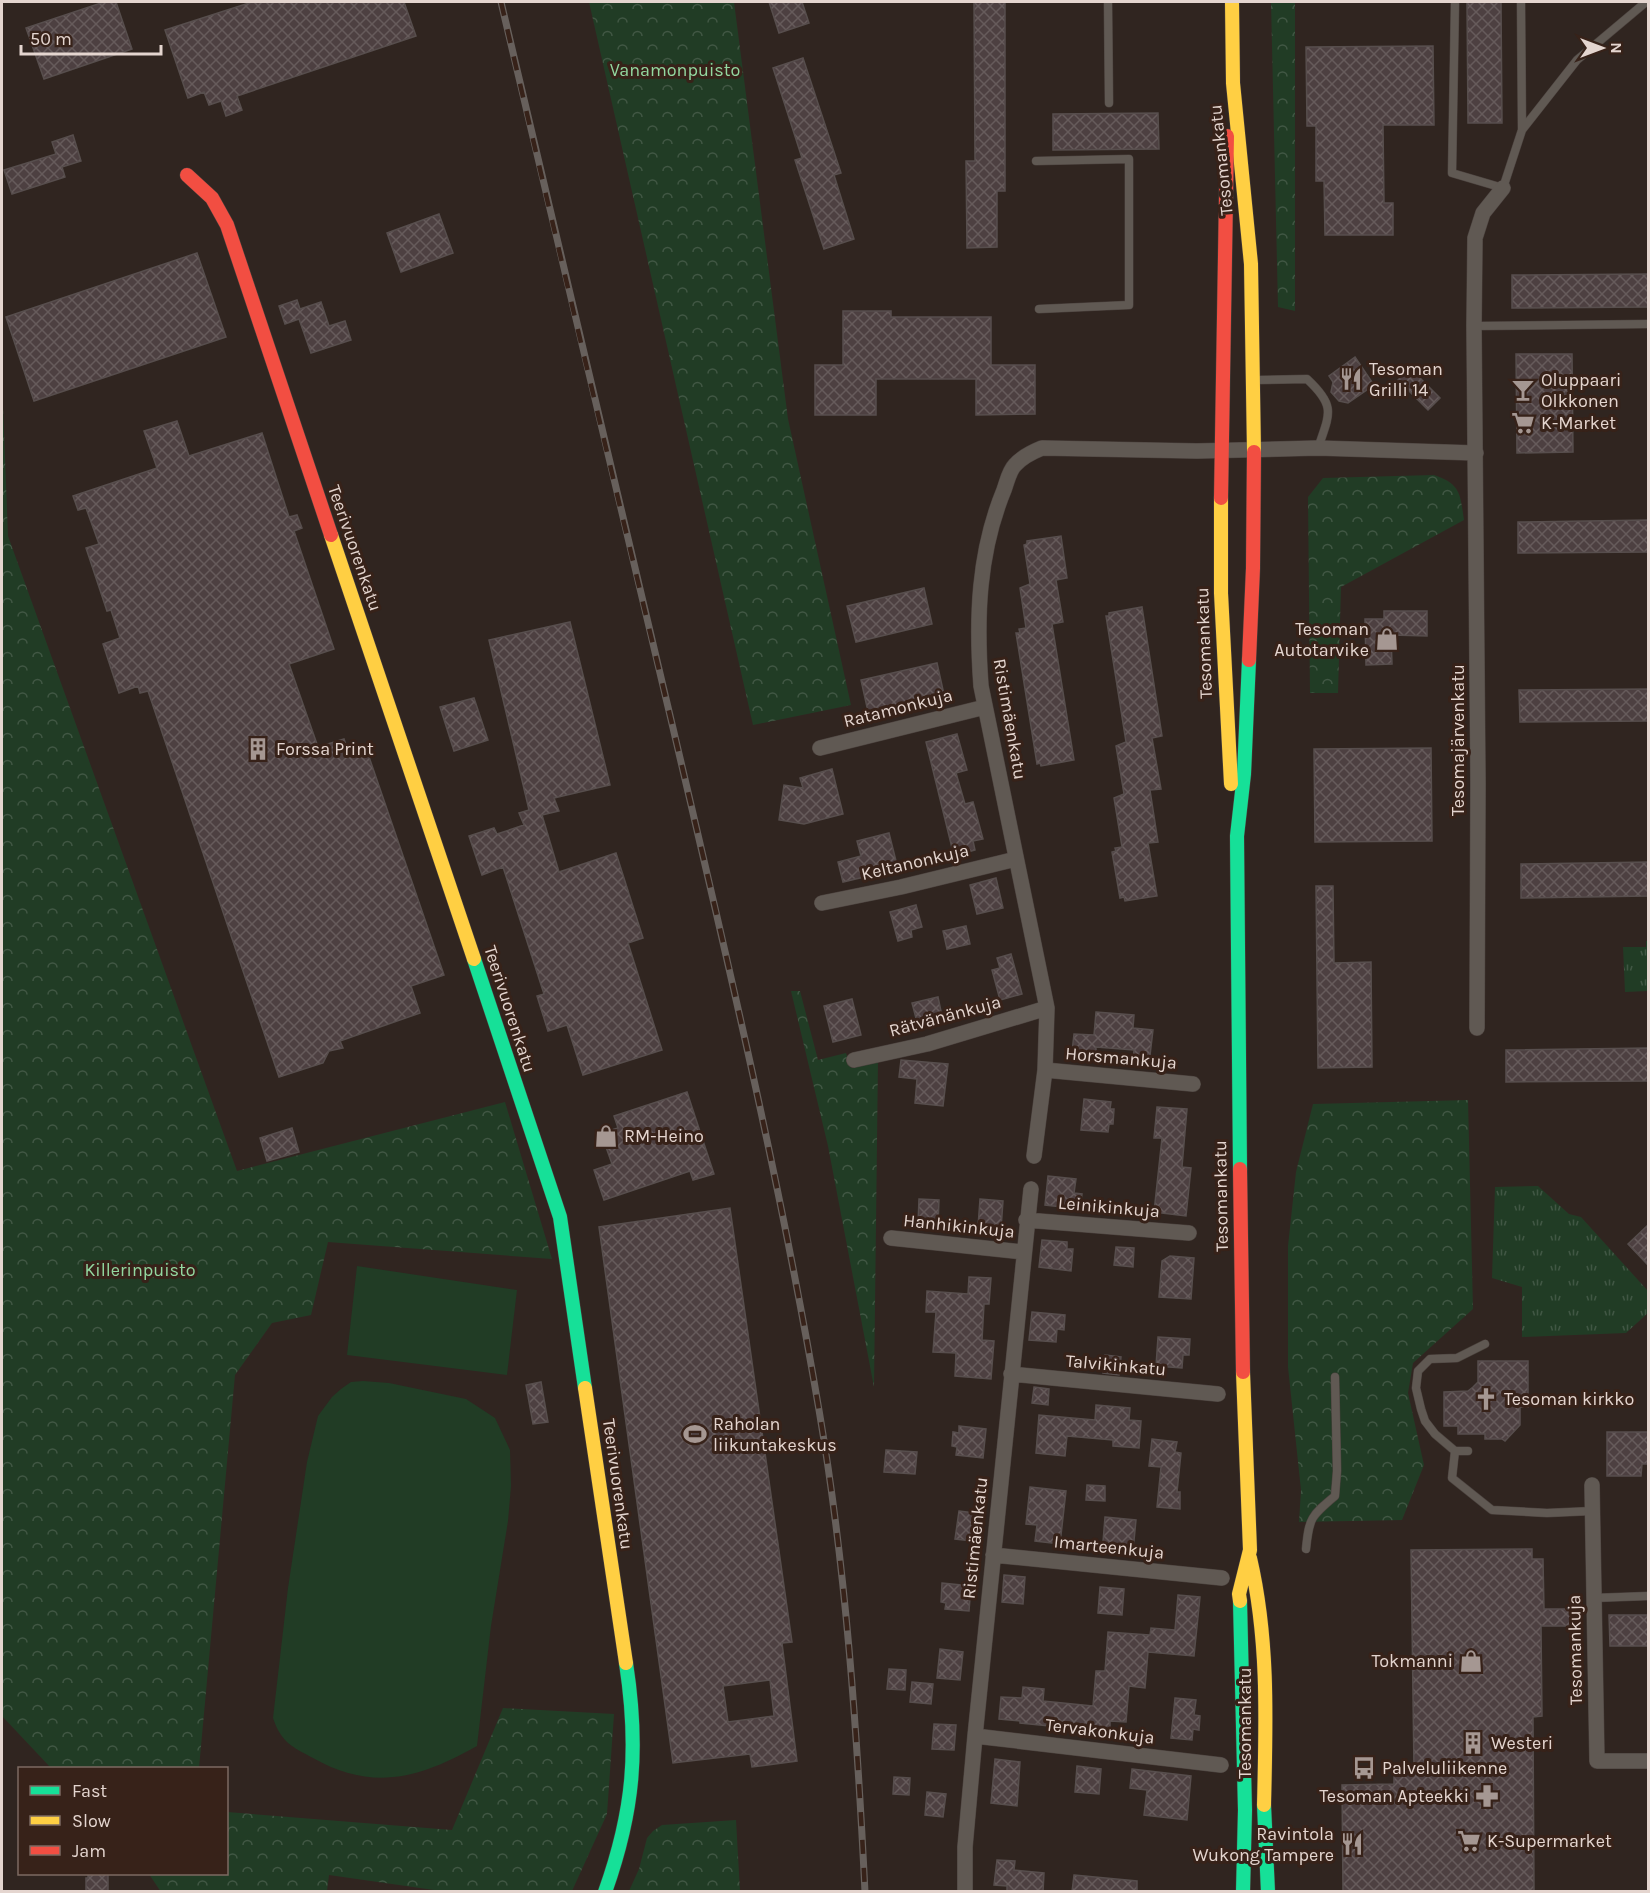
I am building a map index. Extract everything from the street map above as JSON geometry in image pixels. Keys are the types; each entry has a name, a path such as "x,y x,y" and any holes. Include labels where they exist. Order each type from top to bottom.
{"main road":[{"name":"Tesomankatu","path":"1232,2 1233,83 1251,264 1255,380 1253,568 1245,762 1237,836"},
{"name":"Tesomankatu","path":"1233,83 1226,141 1221,449 1222,604 1230,781 1237,836 1242,1356 1249,1556 1259,1590 1263,1632 1264,1811 1268,1892"},
{"name":"Teerivuorenkatu","path":"187,175 212,198 227,225 561,1217 634,1723 634,1779 630,1805 624,1837 604,1892"},
{"name":"Tesomankatu","path":"1243,1892 1245,1799 1242,1618 1239,1594 1249,1556"}],"street":[{"name":"Tesomajärvenkatu","path":"1477,1028 1475,238 1483,213 1503,188"},
{"name":"Ristimäenkatu","path":"1034,1156 1045,1070 1047,1008 981,686 978,638 984,552 996,509 1013,467 1027,454 1042,448 1197,451 1221,449"},
{"path":"1221,449 1318,448 1476,453"},
{"name":"Ratamonkuja","path":"820,748 985,707"},
{"name":"Keltanonkuja","path":"822,903 901,887 1016,859"},
{"name":"Rätvänänkuja","path":"854,1060 927,1044 1047,1008"},
{"name":"Horsmankuja","path":"1045,1070 1193,1084"},
{"name":"Ristimäenkatu","path":"966,1892 965,1847 975,1736 1026,1220 1031,1189"},
{"name":"Leinikinkuja","path":"1026,1220 1189,1233"},
{"name":"Hanhikinkuja","path":"891,1238 1023,1252"},
{"name":"Talvikinkatu","path":"1011,1374 1218,1394"},
{"name":"Tesomankuja","path":"1592,1485 1597,1761 1648,1761"},
{"name":"Imarteenkuja","path":"993,1555 1222,1578"},
{"name":"Tervakonkuja","path":"975,1736 1221,1765"}],"lane":[{"path":"1108,2 1109,104"},
{"path":"1455,2 1452,173 1503,188 1522,130 1521,2"},
{"path":"1522,130 1577,60 1646,2"},
{"path":"1036,161 1130,159 1129,305 1039,309"},
{"path":"1474,326 1648,324"},
{"path":"1255,380 1306,380 1322,393 1326,400 1328,417 1318,448"},
{"path":"1468,1451 1455,1450 1435,1434 1425,1421 1416,1388 1418,1371 1430,1359 1457,1358 1485,1344"},
{"path":"1306,1549 1309,1525 1315,1512 1335,1496 1337,1471 1335,1377"},
{"path":"1455,1450 1452,1478 1492,1510 1547,1513 1592,1511"},
{"path":"1593,1598 1648,1596"}],"green space":[{"name":"Vanamonpuisto","path":"589,2 734,2 788,419 851,705 753,725"},
{"path":"1271,2 1295,2 1295,311 1278,307"},
{"name":"Killerinpuisto","path":"2,379 8,536 237,1171 505,1102 552,1259 328,1242 311,1315 272,1323 235,1375 199,1767 50,1767 2,1716"},
{"path":"1434,475 1450,482 1458,491 1464,520 1341,587 1338,693 1310,693 1308,497 1323,478"},
{"path":"1646,941 1648,941 1648,991 1625,992 1623,947 1646,947"},
{"path":"791,991 800,991 818,1060 846,1053 851,1068 878,1060 874,1387 828,1146"},
{"path":"1468,1100 1473,1309 1413,1363 1408,1393 1424,1465 1402,1520 1299,1522 1301,1490 1288,1367 1288,1246 1296,1172 1313,1104"},
{"path":"1538,1186 1569,1214 1581,1217 1648,1291 1648,1313 1626,1333 1522,1337 1522,1287 1492,1278 1495,1187"},
{"path":"357,1266 517,1290 507,1375 347,1355"},
{"path":"351,1382 389,1383 466,1399 495,1418 510,1450 511,1486 508,1521 491,1626 477,1746 436,1766 396,1777 376,1778 335,1769 288,1743 273,1718 288,1588 307,1462 318,1416 341,1389"},
{"path":"503,1708 614,1714 607,1814 572,1891 441,1891 329,1875 327,1891 161,1892 150,1875 228,1875 228,1812 452,1830"},
{"path":"736,1820 740,1891 629,1891 639,1869 647,1838 662,1825"}],"building":[{"path":"104,2 116,2 132,49 44,79 26,28"},
{"path":"252,2 404,2 416,36 237,96 242,110 226,116 221,101 209,105 204,92 188,98 165,30"},
{"path":"769,2 802,2 809,23 779,33"},
{"path":"974,2 1005,2 1005,191 997,191 997,247 967,248 966,161 975,161"},
{"path":"1467,2 1501,2 1502,123 1468,123"},
{"path":"1433,46 1434,125 1383,125 1384,203 1393,203 1393,235 1325,235 1324,181 1316,181 1316,126 1307,126 1306,47"},
{"path":"803,58 841,173 834,175 854,239 824,249 795,160 802,158 773,68"},
{"path":"1158,113 1159,149 1053,150 1053,114"},
{"path":"73,135 81,161 62,167 65,177 12,194 4,170 56,154 52,142"},
{"path":"439,214 453,253 401,272 387,233"},
{"path":"197,253 226,337 34,401 6,317"},
{"path":"1648,274 1648,307 1512,308 1512,275"},
{"path":"297,300 300,309 321,302 329,326 345,321 351,340 311,353 299,319 285,324 279,306"},
{"path":"843,311 891,311 891,317 991,317 991,365 1035,365 1035,414 976,415 976,379 876,379 876,415 815,415 815,365 843,365"},
{"path":"1516,354 1572,354 1573,452 1517,453"},
{"name":"Tesoman Grilli 14","path":"1355,357 1374,385 1348,403 1339,401 1331,392 1333,382 1329,376"},
{"path":"1410,368 1440,398 1428,410 1398,380"},
{"name":"Forssa Print","path":"177,421 189,456 262,433 289,517 297,515 302,528 294,531 334,649 289,664 318,747 344,739 350,757 367,751 444,975 411,986 420,1013 340,1041 343,1048 329,1051 323,1063 279,1077 148,691 140,693 138,686 119,693 103,644 120,638 111,610 107,611 86,548 99,544 86,508 78,510 73,496 157,468 144,431"},
{"path":"1648,520 1648,552 1518,553 1518,522"},
{"path":"1061,536 1067,578 1056,580 1063,622 1052,624 1074,760 1041,766 1040,763 1037,764 1016,633 1020,633 1019,629 1026,628 1020,588 1030,584 1024,545 1027,541"},
{"path":"924,588 932,624 856,642 847,606"},
{"path":"1142,607 1162,736 1152,738 1161,789 1150,790 1158,842 1148,843 1157,896 1125,901 1124,897 1120,898 1112,852 1116,851 1115,848 1122,847 1114,798 1124,794 1116,746 1126,742 1106,616 1109,616 1109,613"},
{"path":"1384,611 1427,611 1427,636 1391,635 1392,664 1366,665 1365,619 1384,619"},
{"path":"570,622 610,785 554,798 559,811 542,815 559,872 616,853 643,938 628,943 662,1050 583,1075 567,1025 548,1031 537,996 544,994 503,867 482,875 469,836 494,828 497,834 524,825 519,813 529,810 489,640"},
{"path":"937,663 945,699 869,716 861,680"},
{"path":"1648,689 1648,721 1520,722 1519,690"},
{"path":"474,698 488,740 454,751 440,707"},
{"path":"957,734 967,770 956,773 965,804 973,802 983,839 973,841 975,850 954,856 926,742"},
{"path":"1431,748 1432,841 1315,842 1314,749"},
{"path":"832,769 843,814 804,824 779,820 784,785 803,788 800,778"},
{"path":"889,833 898,869 843,882 838,862 861,856 857,841"},
{"path":"1648,862 1648,896 1521,898 1521,864"},
{"path":"996,878 1003,908 977,914 970,885"},
{"path":"1316,886 1333,886 1334,963 1371,962 1372,1067 1318,1068"},
{"path":"916,905 922,927 911,930 912,937 898,941 890,912"},
{"path":"966,926 970,944 947,949 943,931"},
{"path":"1011,954 1022,994 1000,1000 992,970 1000,968 997,958"},
{"path":"938,997 942,1016 917,1022 912,1003"},
{"path":"852,999 861,1035 833,1042 824,1006"},
{"path":"1096,1012 1134,1015 1133,1028 1153,1030 1149,1064 1133,1062 1134,1050 1096,1047 1096,1054 1072,1052 1074,1034 1094,1035"},
{"path":"1648,1048 1648,1081 1506,1082 1506,1050"},
{"path":"901,1060 948,1064 943,1106 915,1103 917,1079 899,1077"},
{"path":"687,1092 714,1174 693,1180 690,1171 604,1200 594,1170 612,1164 601,1133 618,1128 614,1116"},
{"path":"1084,1099 1111,1102 1110,1109 1114,1109 1113,1124 1109,1124 1108,1132 1081,1130"},
{"path":"1157,1107 1187,1109 1182,1167 1191,1168 1186,1216 1154,1212 1162,1138 1154,1138"},
{"path":"292,1128 299,1152 267,1161 260,1138"},
{"path":"1048,1176 1076,1179 1074,1193 1082,1194 1080,1209 1045,1205"},
{"path":"919,1199 939,1200 938,1225 918,1224"},
{"path":"980,1199 1003,1201 1001,1229 978,1227"},
{"name":"Raholan liikuntakeskus","path":"730,1208 792,1642 782,1643 797,1761 752,1767 750,1754 673,1763 599,1227","holes":["770,1680 774,1716 728,1722 723,1686"]},
{"path":"1648,1225 1648,1265 1628,1244"},
{"path":"1042,1240 1067,1242 1067,1249 1073,1249 1071,1271 1039,1267"},
{"path":"1116,1247 1134,1248 1133,1267 1114,1265"},
{"path":"1170,1256 1194,1258 1191,1299 1159,1297 1162,1261"},
{"path":"969,1277 991,1278 989,1304 984,1304 982,1340 994,1341 991,1379 955,1376 956,1353 933,1352 936,1312 926,1312 927,1291 968,1294"},
{"path":"1032,1312 1065,1315 1064,1330 1057,1329 1056,1342 1029,1340"},
{"path":"1158,1337 1190,1339 1189,1355 1183,1355 1182,1368 1156,1366"},
{"path":"1105,1355 1121,1357 1119,1375 1103,1373"},
{"name":"Tesoman kirkko","path":"1478,1361 1528,1361 1528,1407 1520,1407 1520,1425 1505,1441 1485,1439 1485,1434 1458,1434 1458,1426 1444,1426 1444,1392 1468,1391 1473,1387 1478,1382"},
{"path":"541,1382 548,1422 533,1424 526,1385"},
{"path":"1034,1387 1049,1389 1048,1405 1032,1403"},
{"path":"1096,1405 1130,1408 1129,1420 1141,1421 1139,1448 1113,1446 1113,1440 1067,1436 1065,1456 1036,1453 1039,1415 1095,1420"},
{"path":"959,1426 986,1429 983,1458 956,1455 957,1447 952,1446 953,1432 959,1433"},
{"path":"1607,1432 1648,1432 1648,1464 1642,1464 1641,1476 1607,1476"},
{"path":"1152,1439 1177,1442 1175,1452 1181,1453 1177,1492 1180,1492 1180,1509 1157,1507 1161,1467 1149,1466"},
{"path":"886,1450 917,1452 915,1474 884,1472"},
{"path":"1087,1485 1105,1486 1105,1501 1086,1500"},
{"path":"1030,1487 1066,1491 1060,1544 1035,1541 1037,1525 1026,1524"},
{"path":"959,1511 982,1514 979,1535 973,1535 972,1541 955,1539"},
{"path":"1105,1517 1136,1520 1133,1551 1107,1548 1107,1543 1103,1542"},
{"name":"Westeri","path":"1532,1549 1532,1559 1543,1559 1544,1609 1577,1609 1577,1626 1541,1626 1542,1716 1533,1717 1534,1892 1343,1892 1342,1785 1394,1784 1394,1771 1414,1770 1411,1550"},
{"path":"1004,1575 1025,1577 1023,1604 1002,1602"},
{"path":"942,1583 971,1586 969,1611 945,1609 946,1603 941,1602"},
{"path":"1100,1587 1124,1589 1122,1615 1098,1613"},
{"path":"1178,1595 1200,1597 1194,1656 1148,1652 1145,1688 1129,1686 1126,1722 1110,1721 1110,1732 999,1719 1001,1697 1022,1698 1023,1687 1044,1689 1043,1701 1093,1706 1096,1671 1105,1671 1108,1632 1150,1635 1151,1628 1175,1630"},
{"path":"1609,1615 1648,1615 1648,1646 1610,1646"},
{"path":"940,1649 963,1652 960,1680 937,1678"},
{"path":"889,1669 906,1670 905,1690 887,1689"},
{"path":"912,1682 933,1684 931,1704 910,1702"},
{"path":"1175,1698 1196,1700 1194,1715 1200,1716 1199,1730 1193,1729 1192,1740 1171,1738"},
{"path":"934,1724 956,1725 954,1750 932,1749"},
{"path":"995,1759 1020,1762 1017,1806 991,1803"},
{"path":"1077,1766 1101,1769 1099,1794 1075,1792"},
{"path":"1132,1769 1191,1776 1187,1820 1144,1815 1147,1790 1130,1788"},
{"path":"894,1777 910,1778 909,1795 893,1794"},
{"path":"927,1792 946,1794 943,1817 925,1815"},
{"path":"997,1860 1015,1861 1014,1870 1044,1873 1043,1892 1007,1892 1007,1886 994,1885"},
{"path":"88,1875 108,1875 108,1892 86,1892 86,1878"},
{"path":"1074,1875 1137,1881 1137,1892 1072,1892"}],"railway":[{"path":"501,2 732,982 770,1153 804,1324 828,1469 843,1589 854,1710 865,1892"}],"traffic: fast":[{"path":"1240,1169 1237,836 1244,774 1249,660"},
{"path":"474,959 560,1217 585,1388"},
{"path":"1240,1601 1245,1810 1243,1892"},
{"path":"605,1892 622,1834 631,1779 632,1723 626,1663"},
{"path":"1264,1805 1268,1892"}],"traffic: slow":[{"path":"1232,2 1233,83 1251,264 1254,452"},
{"path":"1221,498 1221,593 1231,784"},
{"path":"331,535 474,959"},
{"path":"1240,1601 1239,1594 1250,1550 1243,1372"},
{"path":"585,1388 626,1663"},
{"path":"1250,1558 1260,1620 1265,1681 1264,1805"}],"traffic: jam":[{"path":"1221,498 1227,136"},
{"path":"187,175 212,198 227,225 331,535"},
{"path":"1249,660 1254,452"},
{"path":"1240,1169 1243,1372"}],"place":[{"name":"Tesoman Grilli 14","path":"1351,379"},
{"name":"Oluppaari Olkkonen","path":"1523,390"},
{"name":"K-Market","path":"1523,423"},
{"name":"Tesoman Autotarvike","path":"1387,639"},
{"name":"Forssa Print","path":"258,749"},
{"name":"RM-Heino","path":"606,1136"},
{"name":"Tesoman kirkko","path":"1486,1399"},
{"name":"Raholan liikuntakeskus","path":"695,1434"},
{"name":"Tokmanni","path":"1471,1661"},
{"name":"Westeri","path":"1473,1743"},
{"name":"Palveluliikenne","path":"1364,1768"},
{"name":"Tesoman Apteekki","path":"1487,1796"},
{"name":"K-Supermarket","path":"1469,1841"},
{"name":"Ravintola Wukong Tampere","path":"1352,1844"}]}
